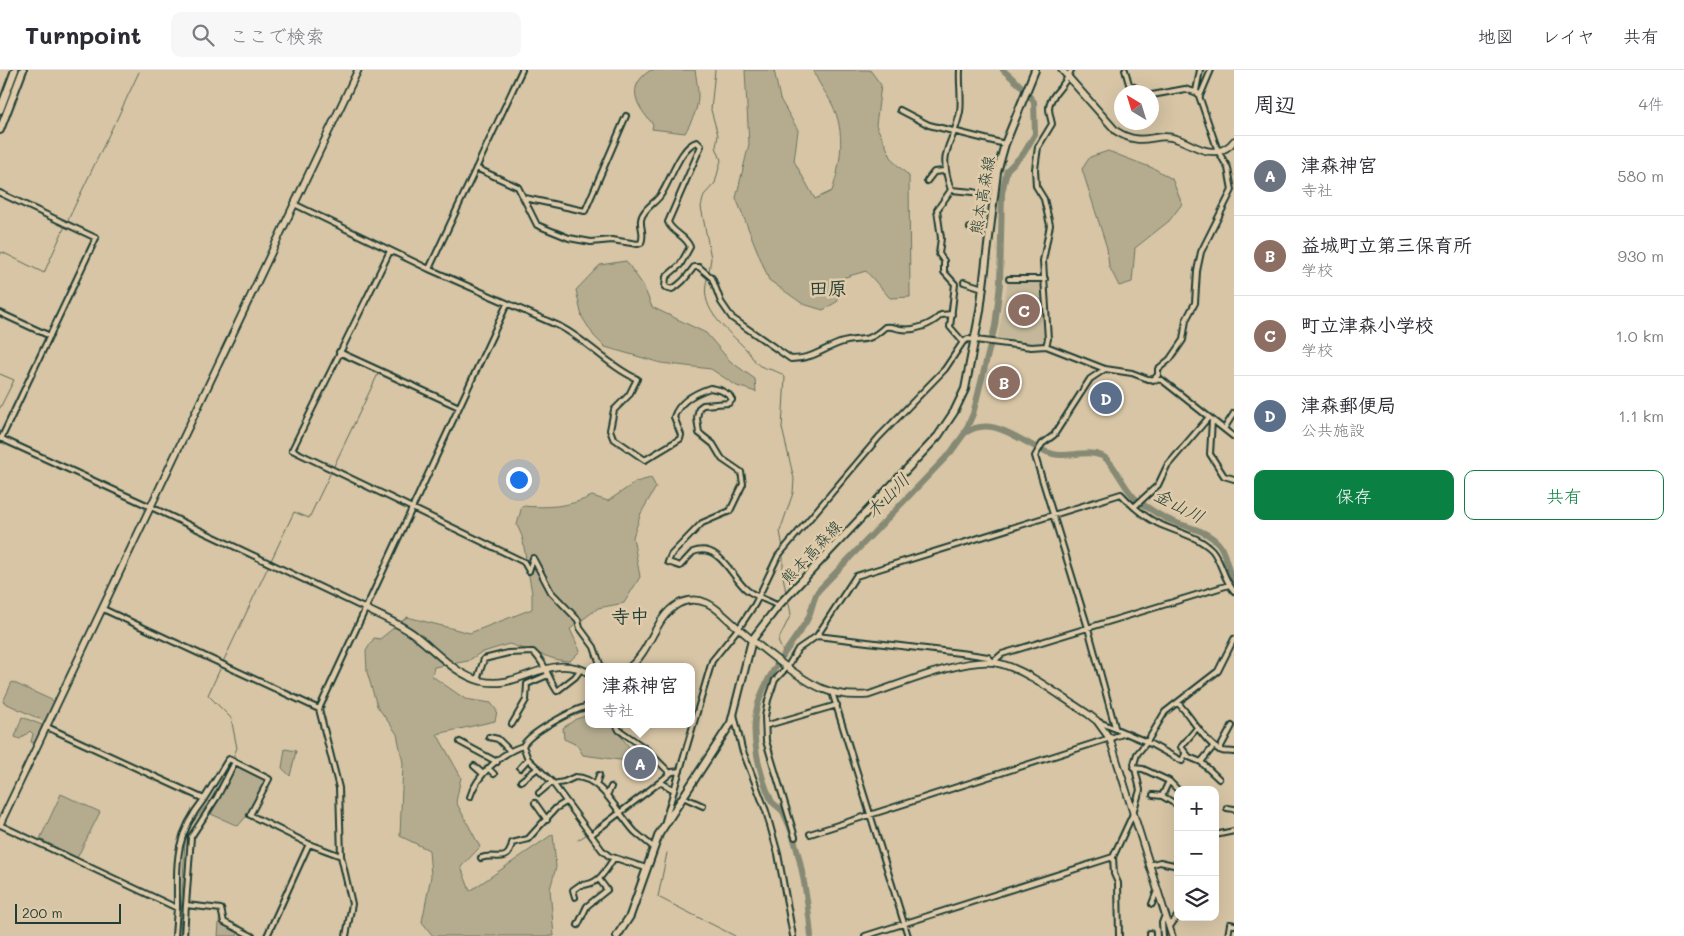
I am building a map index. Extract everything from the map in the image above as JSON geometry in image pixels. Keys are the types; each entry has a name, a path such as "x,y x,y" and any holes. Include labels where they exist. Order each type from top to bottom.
{"main road":[{"path":"0,110 15,70"},
{"path":"0,130 23,70"},
{"name":"熊本高森線","path":"617,936 630,916 653,848 662,830 719,743 734,713 745,660 752,640 778,606 938,436 954,412 965,390 976,340 993,197 1005,144 1033,80 1035,70"}],"street":[{"path":"177,908 0,824 358,70"},
{"path":"429,270 522,70"},
{"path":"951,190 944,170 946,147 955,131 961,103 960,70"},
{"path":"1062,70 1116,131 1124,136 1139,140 1175,138 1205,150 1218,152 1228,148 1234,141"},
{"path":"1046,346 1048,339 1043,261 1050,225 1044,199 1036,186 1036,156 1038,147 1052,124 1049,109 1051,98 1068,78 1071,70"},
{"path":"1125,70 1131,85"},
{"path":"1196,91 1200,70"},
{"path":"1200,96 1211,70"},
{"path":"1153,380 1158,375 1158,369 1170,359 1183,340 1186,320 1194,303 1201,252 1232,190 1228,168 1218,152 1200,96 1196,91 1186,89 1159,93"},
{"path":"900,110 929,125 1005,144"},
{"path":"525,198 585,210 626,116"},
{"path":"476,168 518,188 525,198 537,225 542,228 569,238 591,242 612,240 638,244 641,243 644,235 641,220 644,213 660,197 673,168 691,145 697,142 700,146 700,151 686,176 668,222 672,229 688,240 690,247 680,265 665,278 665,287 672,289 676,287 687,279 694,268 699,267 712,278 721,302 732,318 791,359 814,356 843,342 870,339 890,326 907,329 924,326 934,322 941,315 952,314"},
{"path":"927,182 934,172 944,170"},
{"path":"951,190 973,192 993,197"},
{"path":"951,190 938,205 937,214 941,238 939,254 944,261 944,272 954,282 950,327 963,342"},
{"path":"0,193 96,238 1,438 364,608 410,632 467,676 477,680 492,683 504,682 544,668 561,665 585,671"},
{"path":"294,204 429,270 570,332 610,363 637,379 629,395 614,410 610,430 613,438 641,459 649,459 680,439 681,435 674,417 682,403 690,397 710,388 720,390 731,397 732,400 729,403 699,408 698,427 699,433 713,444 722,459 741,472 743,480 740,491 728,513 702,523 668,560 677,567 682,565 693,552 706,551 720,557 747,590 760,595 778,606"},
{"path":"970,228 989,233"},
{"path":"390,251 292,450 524,562 529,572 533,558 551,592 578,620 580,628 594,646 600,663"},
{"path":"1009,280 1045,279"},
{"path":"964,282 983,288"},
{"path":"346,936 352,904 341,856 339,788 319,709 364,608 507,304"},
{"path":"0,313 50,336"},
{"path":"741,625 760,595 766,578 778,556 879,437 945,369 963,342 968,338 1040,348 1046,346 1105,369 1165,381 1234,437"},
{"path":"339,352 459,407"},
{"path":"1105,369 1090,379 1054,435 1042,444 1036,452 1052,515 1088,628 1115,727"},
{"path":"1224,429 1234,413"},
{"path":"1210,418 1210,454 1224,476 1234,479"},
{"path":"1134,506 1158,485 1168,466 1210,418"},
{"path":"795,837 771,759 765,726 772,688 775,680 798,649 817,636 856,576 1120,494 1155,522 1188,535 1211,550 1234,591"},
{"path":"634,663 640,657 665,616 684,601 693,600 709,604 752,640 807,680 832,692 857,696 960,666 993,662 1002,654 1229,584"},
{"path":"103,609 319,709"},
{"path":"695,719 712,661 737,630"},
{"path":"817,636 988,657 993,662 1022,674 1097,721 1147,742 1182,761 1185,754"},
{"path":"1119,936 1118,883 1114,874 1113,858 1132,816 1140,787 1134,768 1137,754 1147,742 1165,712 1218,671 1234,638"},
{"path":"477,680 484,659 508,653 533,652 544,662 544,668 557,691 575,677 581,669"},
{"path":"512,724 526,700 527,684 548,675"},
{"path":"832,692 908,936"},
{"path":"1178,703 1213,746 1220,750 1234,752"},
{"path":"768,726 837,705"},
{"path":"470,797 476,781 488,768 510,751 523,746 532,734 585,708"},
{"path":"734,713 742,748 766,811 778,854 793,936"},
{"path":"1097,721 1110,739 1172,936"},
{"path":"47,726 204,799"},
{"path":"1220,750 1232,726"},
{"path":"618,728 646,749 670,773"},
{"path":"662,830 693,728"},
{"path":"1197,728 1181,747 1185,754 1200,762 1219,779"},
{"path":"810,834 1126,733"},
{"path":"489,737 498,739 510,751"},
{"path":"460,742 497,762"},
{"path":"523,746 528,758 553,783 602,850 614,858 646,868"},
{"path":"1200,762 1213,746"},
{"path":"520,768 528,758"},
{"path":"174,936 177,908 178,850 185,828 226,763 233,761 269,779 250,815 309,844 341,856"},
{"path":"184,936 191,838 217,797 233,761"},
{"path":"474,766 482,773"},
{"path":"521,781 538,766"},
{"path":"488,768 494,774"},
{"path":"1134,768 1143,769 1169,781 1174,786"},
{"path":"592,834 670,773 680,771"},
{"path":"565,774 569,778"},
{"path":"596,784 599,775"},
{"path":"538,793 553,783 564,782 569,778 582,777 596,784 607,795 635,832 653,848"},
{"path":"1162,796 1169,781"},
{"path":"660,782 674,790"},
{"path":"607,795 611,787"},
{"path":"597,796 601,791"},
{"path":"1153,795 1162,796 1174,803"},
{"path":"683,797 703,806"},
{"path":"481,858 487,856 503,857 510,851 512,843 528,839 556,808 566,802"},
{"path":"534,803 547,820"},
{"path":"1227,808 1234,810"},
{"path":"1219,834 1234,831 1234,836"},
{"path":"267,936 309,844"},
{"path":"575,897 572,890 580,885 588,886 599,879 614,858"},
{"path":"865,936 1113,858"},
{"path":"1149,865 1160,862 1174,865"},
{"path":"578,925 587,906 607,890 599,879"},
{"path":"1152,904 1157,891"},
{"path":"186,905 221,909 224,922 252,936"},
{"path":"1163,936 1162,922 1165,914"},
{"path":"1169,928 1174,921"},
{"path":"1228,936 1230,924 1234,925"}],"shaded area":[{"path":"651,70 695,70 698,103 685,133 652,129 653,124 642,110 636,96 638,83"},
{"path":"745,70 774,70 780,99 798,130 794,161 815,199 832,191 840,159 841,137 832,104 817,79 814,70 870,70 881,85 876,125 893,161 909,176 910,297 890,298 866,271 835,280 838,301 823,310 803,304 769,280 736,198 749,144"},
{"path":"1108,151 1155,169 1172,179 1182,204 1169,221 1135,248 1132,282 1119,286 1109,266 1107,248 1082,169 1090,157"},
{"path":"626,261 643,285 652,307 706,333 730,361 755,379 756,392 737,386 711,369 661,363 605,347 594,336 582,317 576,290 600,265"},
{"path":"1045,280 1047,339 1045,344 1038,346 997,341 1008,281"},
{"path":"651,478 656,487 641,513 633,537 640,577 624,603 598,608 570,629 580,651 570,661 558,660 509,644 480,653 468,661 434,667 432,676 465,699 491,703 497,711 495,721 437,734 461,777 456,802 480,847 461,867 470,891 553,834 556,867 550,889 554,936 433,936 422,922 431,876 429,850 400,836 403,763 397,734 377,706 367,672 366,651 374,638 380,639 407,617 470,633 532,609 532,593 522,536 517,525 522,506 558,506 592,496 608,501 636,482"},
{"path":"12,682 56,702 46,722 3,702"},
{"path":"585,716 585,728 614,728 633,752 627,761 583,755 577,745 564,739 563,728 576,719"},
{"path":"22,717 42,725 35,743 31,742 33,734 30,731 20,739 15,737"},
{"path":"285,749 296,751 290,776 282,768"},
{"path":"235,766 267,779 249,813 238,826 211,814"},
{"path":"61,794 100,812 77,858 40,839"},
{"path":"220,911 222,923 238,933 237,936 218,936"}],"waterway":[{"path":"709,272 711,258 701,207 704,195 715,183 721,160 716,147 718,135 711,110 715,70"},
{"name":"木山川","path":"811,936 808,907 795,841 783,812 771,800 759,765 755,740 755,715 767,682 808,618 818,591 951,452 964,434 973,414 995,326 1000,284 1002,193 1007,170 1024,153 1035,134 1034,102 1021,86 1003,70"},
{"path":"116,121 139,72"},
{"path":"67,222 114,124"},
{"path":"0,255 2,252 44,273 65,226"},
{"path":"708,276 706,297 709,306 720,323 760,366 785,377 782,428 794,479 793,493 780,531 783,548"},
{"path":"0,374 14,380 0,408"},
{"path":"223,662 294,512 309,518 378,374"},
{"name":"金山川","path":"965,433 987,426 1009,433 1053,454 1090,453 1102,456 1111,464 1137,500 1161,516 1193,528 1214,539 1223,551 1234,581"},
{"path":"783,552 783,576 786,593"},
{"path":"784,654 778,641 791,614 788,599"},
{"path":"222,665 208,695 231,718 237,748 232,759"},
{"path":"180,936 185,841 191,825 211,799 231,763"},
{"path":"578,840 589,833"},
{"path":"667,853 658,897 735,936"}],"place":[{"name":"町立津森小学校","path":"1024,310"},
{"name":"益城町立第三保育所","path":"1004,382"},
{"name":"津森郵便局","path":"1106,398"},
{"name":"津森神宮","path":"640,763"}],"district":[{"name":"田原","path":"828,288"},
{"name":"寺中","path":"630,616"}]}
